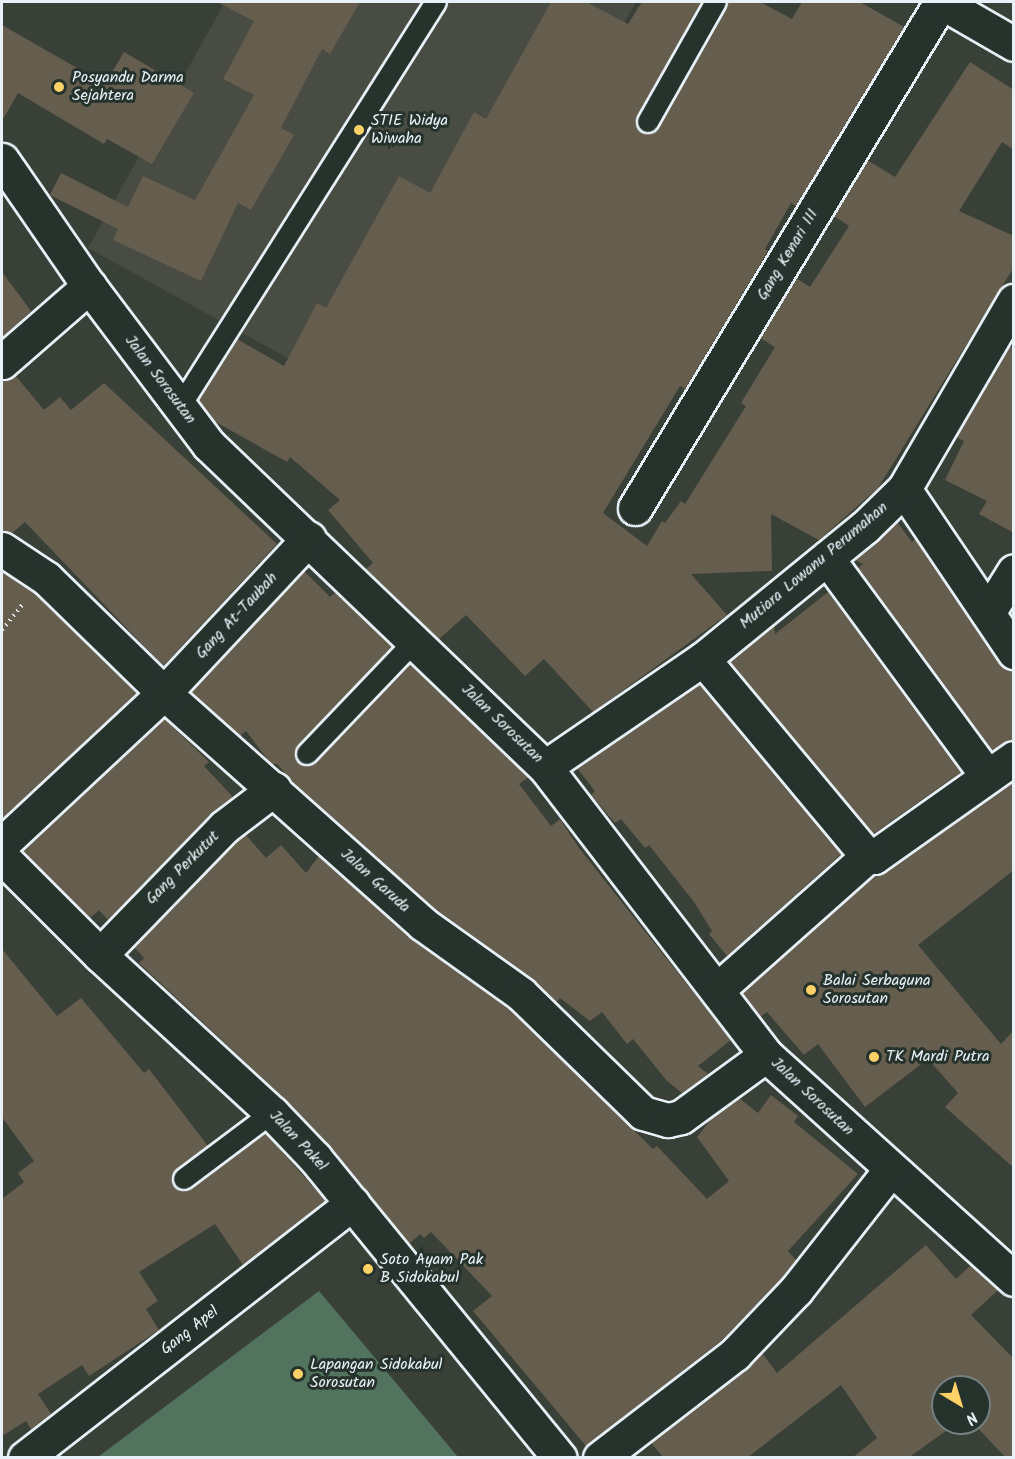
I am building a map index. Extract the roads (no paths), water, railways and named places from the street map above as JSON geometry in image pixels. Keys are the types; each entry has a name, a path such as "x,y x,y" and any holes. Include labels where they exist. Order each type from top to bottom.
{"street":[{"path":"941,2 1014,44"},
{"name":"Gang Kenari III","path":"635,508 941,2"},
{"name":"Jalan Sorosutan","path":"2,160 89,286 209,446 309,538 545,766 766,1054 1014,1278"},
{"path":"2,362 89,286"},
{"name":"Mutiara Lowanu Perumahan","path":"545,766 703,659 827,558 904,489 1014,301"},
{"path":"904,489 1014,651"},
{"name":"Gang At-Taubah","path":"2,844 164,693 309,538"},
{"name":"Jalan Garuda","path":"2,549 46,578 164,693 423,924 521,994 643,1113 668,1120 681,1117 766,1054"},
{"path":"717,990 869,855 881,853 1000,767 827,558"},
{"path":"988,614 1014,571"},
{"path":"703,659 869,855"},
{"name":"Gang Perkutut","path":"100,955 224,827 274,789"},
{"name":"Jalan Pakel","path":"2,857 100,955 272,1113 353,1203 560,1458"},
{"path":"600,1458 735,1354 796,1290 891,1169"},
{"name":"Gang Apel","path":"25,1458 353,1203"}],"lane":[{"path":"180,407 436,2"},
{"path":"648,122 716,2"},
{"path":"307,754 415,641"},
{"path":"184,1179 272,1113"}],"place":[{"name":"Posyandu Darma Sejahtera","path":"59,87"},
{"name":"STIE Widya Wiwaha","path":"359,130"},
{"name":"Balai Serbaguna Sorosutan","path":"811,990"},
{"name":"TK Mardi Putra","path":"874,1057"},
{"name":"Soto Ayam Pak B Sidokabul","path":"368,1269"},
{"name":"Lapangan Sidokabul Sorosutan","path":"298,1374"}]}
